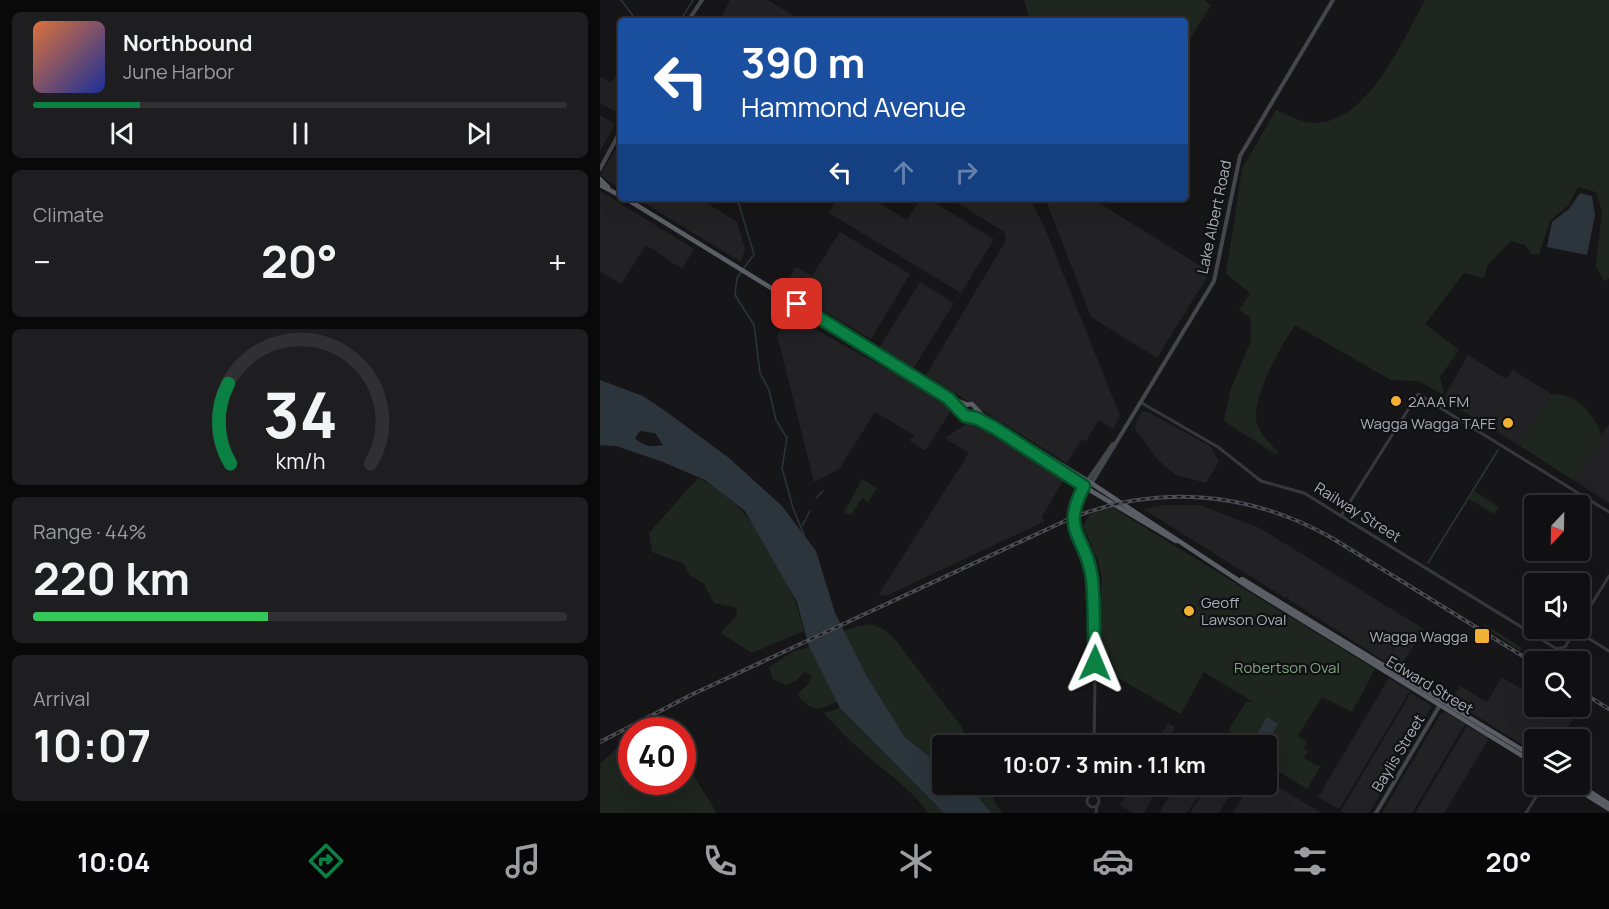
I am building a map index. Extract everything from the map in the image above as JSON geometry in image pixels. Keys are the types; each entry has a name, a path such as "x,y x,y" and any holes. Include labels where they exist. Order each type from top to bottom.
{"highway":[{"path":"600,179 618,194"},
{"path":"600,185 613,190"},
{"path":"630,201 948,398 962,410 965,416 970,416 995,428 1088,485"},
{"path":"948,398 972,404 988,420 1088,485"},
{"path":"962,410 966,404"},
{"path":"970,416 976,409"},
{"name":"Edward Street","path":"1088,485 1524,751"},
{"name":"Edward Street","path":"1442,702 1524,756"},
{"path":"1590,792 1609,804"},
{"path":"1587,795 1609,809"}],"main road":[{"path":"690,18 702,0"},
{"name":"Lake Albert Road","path":"1088,485 1214,281 1240,156 1333,0"},
{"path":"600,163 618,135"},
{"path":"600,169 605,156"},
{"name":"Baylis Street","path":"1376,813 1442,702"}],"street":[{"path":"1341,516 1418,394 1609,512"},
{"name":"Railway Street","path":"1140,402 1218,447 1261,481 1301,491 1524,627"},
{"path":"1088,485 1079,508 1077,523 1092,559 1095,589 1095,668 1089,674 1095,680"},
{"path":"1590,607 1609,576"},
{"path":"1590,638 1609,651"},
{"name":"Railway Street","path":"1544,639 1561,649 1568,639"},
{"path":"1094,735 1095,680 1101,674 1095,668"},
{"path":"1526,813 1537,795"},
{"path":"1090,796 1097,796 1100,801 1093,813 1087,801 1090,796"},
{"path":"1090,806 1097,806"}],"shaded area":[{"path":"730,0 768,0 797,18 721,18"},
{"path":"618,72 618,113 600,103 600,77 611,83"},
{"path":"600,115 615,124 600,151"},
{"path":"618,146 618,187 600,175"},
{"path":"600,191 694,249 682,269 646,245 621,284 600,271"},
{"path":"1580,193 1592,196 1595,215 1587,255 1547,247 1552,222 1569,209"},
{"path":"641,201 704,201 737,222 745,249 741,262"},
{"path":"836,201 876,201 907,220 919,201 932,201 994,239 961,293 829,213"},
{"path":"955,201 1031,201 1046,231 1120,416 1113,429 1099,420 1086,441 1081,440 1067,463 926,375 1006,240 1004,232"},
{"path":"1046,201 1096,201 1210,272 1157,358 1091,317"},
{"path":"840,232 910,274 871,339 784,287 796,267 812,276"},
{"path":"920,282 954,303 913,369 879,348"},
{"path":"789,315 898,375 952,409 925,451 910,441 914,435 875,412 839,469 814,482 777,335"},
{"name":"Wagga Wagga TAFE","path":"1468,355 1506,379 1513,370 1551,394 1520,446 1443,399"},
{"path":"600,380 643,396 664,410 729,458 782,506 816,551 835,613 866,675 905,737 932,759 932,795 977,795 991,813 944,813 840,708 809,647 797,602 745,511 705,480 663,462 616,446 600,445","holes":["640,431 655,433 663,445 648,446 635,438"]},
{"path":"1146,411 1210,446 1219,461 1206,483 1176,475 1158,460 1135,429 1137,419 1142,412"},
{"path":"971,421 1065,478 1041,518 1045,521 886,596 879,594 969,453 945,438"},
{"path":"1609,424 1609,503 1573,480"},
{"path":"1164,505 1200,505 1260,528 1424,629 1398,670 1288,599 1289,596 1285,598 1143,509"},
{"path":"1502,677 1524,691 1524,717 1574,717 1567,729 1524,729 1524,746 1451,700 1460,686 1487,702"},
{"path":"1389,678 1410,691 1339,809 1318,797"},
{"path":"1411,693 1432,706 1369,813 1341,811"},
{"path":"1446,712 1465,724 1412,813 1382,813 1441,713"},
{"path":"1267,717 1278,724 1271,735 1257,735"},
{"path":"1168,723 1175,727 1170,735 1161,735"},
{"path":"1467,726 1487,737 1488,740 1444,813 1415,813"},
{"path":"1277,786 1322,813 1233,813 1243,795 1277,795"},
{"path":"1126,795 1154,795 1144,813 1133,813 1120,805"},
{"path":"1170,795 1199,795 1187,813 1159,813"},
{"path":"1201,795 1230,795 1219,813 1190,813"}],"green space":[{"path":"1024,0 1204,0 1211,5 1188,42 1188,18 1029,18"},
{"path":"1425,0 1609,0 1609,278 1604,281 1596,266 1602,211 1596,192 1578,187 1568,206 1550,220 1539,254 1531,254 1525,245 1511,241 1487,266 1484,278 1464,273 1425,324 1459,350 1440,377 1444,395 1418,381 1391,380 1295,325 1264,382 1257,407 1258,427 1278,452 1275,454 1224,421 1230,391 1251,341 1250,317 1239,310 1250,293 1226,274 1242,169 1276,110 1316,123 1335,119 1352,109 1382,76"},
{"path":"1551,394 1570,397 1577,401 1589,412 1602,435 1573,480 1520,446"},
{"path":"698,478 717,489 735,504 766,543 789,588 804,631 752,653 721,633 736,616 737,608 714,603 704,584 689,575 684,564 652,552 649,533"},
{"path":"862,479 877,488 868,502 862,498 851,515 844,512"},
{"path":"1474,491 1499,507 1494,514 1469,499"},
{"name":"Robertson Oval","path":"1110,506 1375,669 1352,712 1322,697 1298,736 1307,742 1304,749 1308,751 1304,758 1318,766 1322,764 1307,789 1277,771 1277,735 1234,735 1228,731 1246,702 1253,702 1204,672 1181,714 1104,670 1098,658 1102,578 1098,561 1083,526 1089,515"},
{"path":"1483,623 1522,648 1520,651 1486,628"},
{"path":"871,624 883,629 894,638 963,729 964,735 932,735 932,759 905,737 866,675 843,632"},
{"path":"809,647 838,701 825,707 812,707 797,695 810,682 812,676 804,672 796,681 786,685 773,679 769,667 794,651"},
{"path":"840,708 944,813 928,813 911,793 857,747 824,713"},
{"path":"618,748 618,795 696,795 696,780 717,813 600,813 600,764"},
{"path":"977,795 991,795 1002,813 991,813"}],"waterway":[{"path":"621,0 635,18"},
{"path":"682,18 693,0"},
{"path":"738,201 754,254 737,278 735,295 754,325 760,373 769,390 776,420 787,438 782,468 793,508 806,540"},
{"path":"1428,563 1498,450"},
{"path":"816,498 823,491"},
{"path":"802,526 810,511"}],"railway":[{"path":"600,742 693,694 1067,520 1100,508 1168,497 1235,502 1268,510 1300,522 1332,538 1524,657"},
{"path":"1590,697 1609,709"}],"place":[{"name":"2AAA FM","path":"1396,401"},
{"name":"Wagga Wagga TAFE","path":"1508,423"},
{"name":"Geoff Lawson Oval","path":"1189,611"},
{"name":"Wagga Wagga","path":"1482,636"}],"route":[{"path":"797,304 948,398 960,407 965,416 976,418 995,428 1084,486 1075,504 1073,519 1075,532 1087,558 1092,577 1095,605 1095,663"}]}
